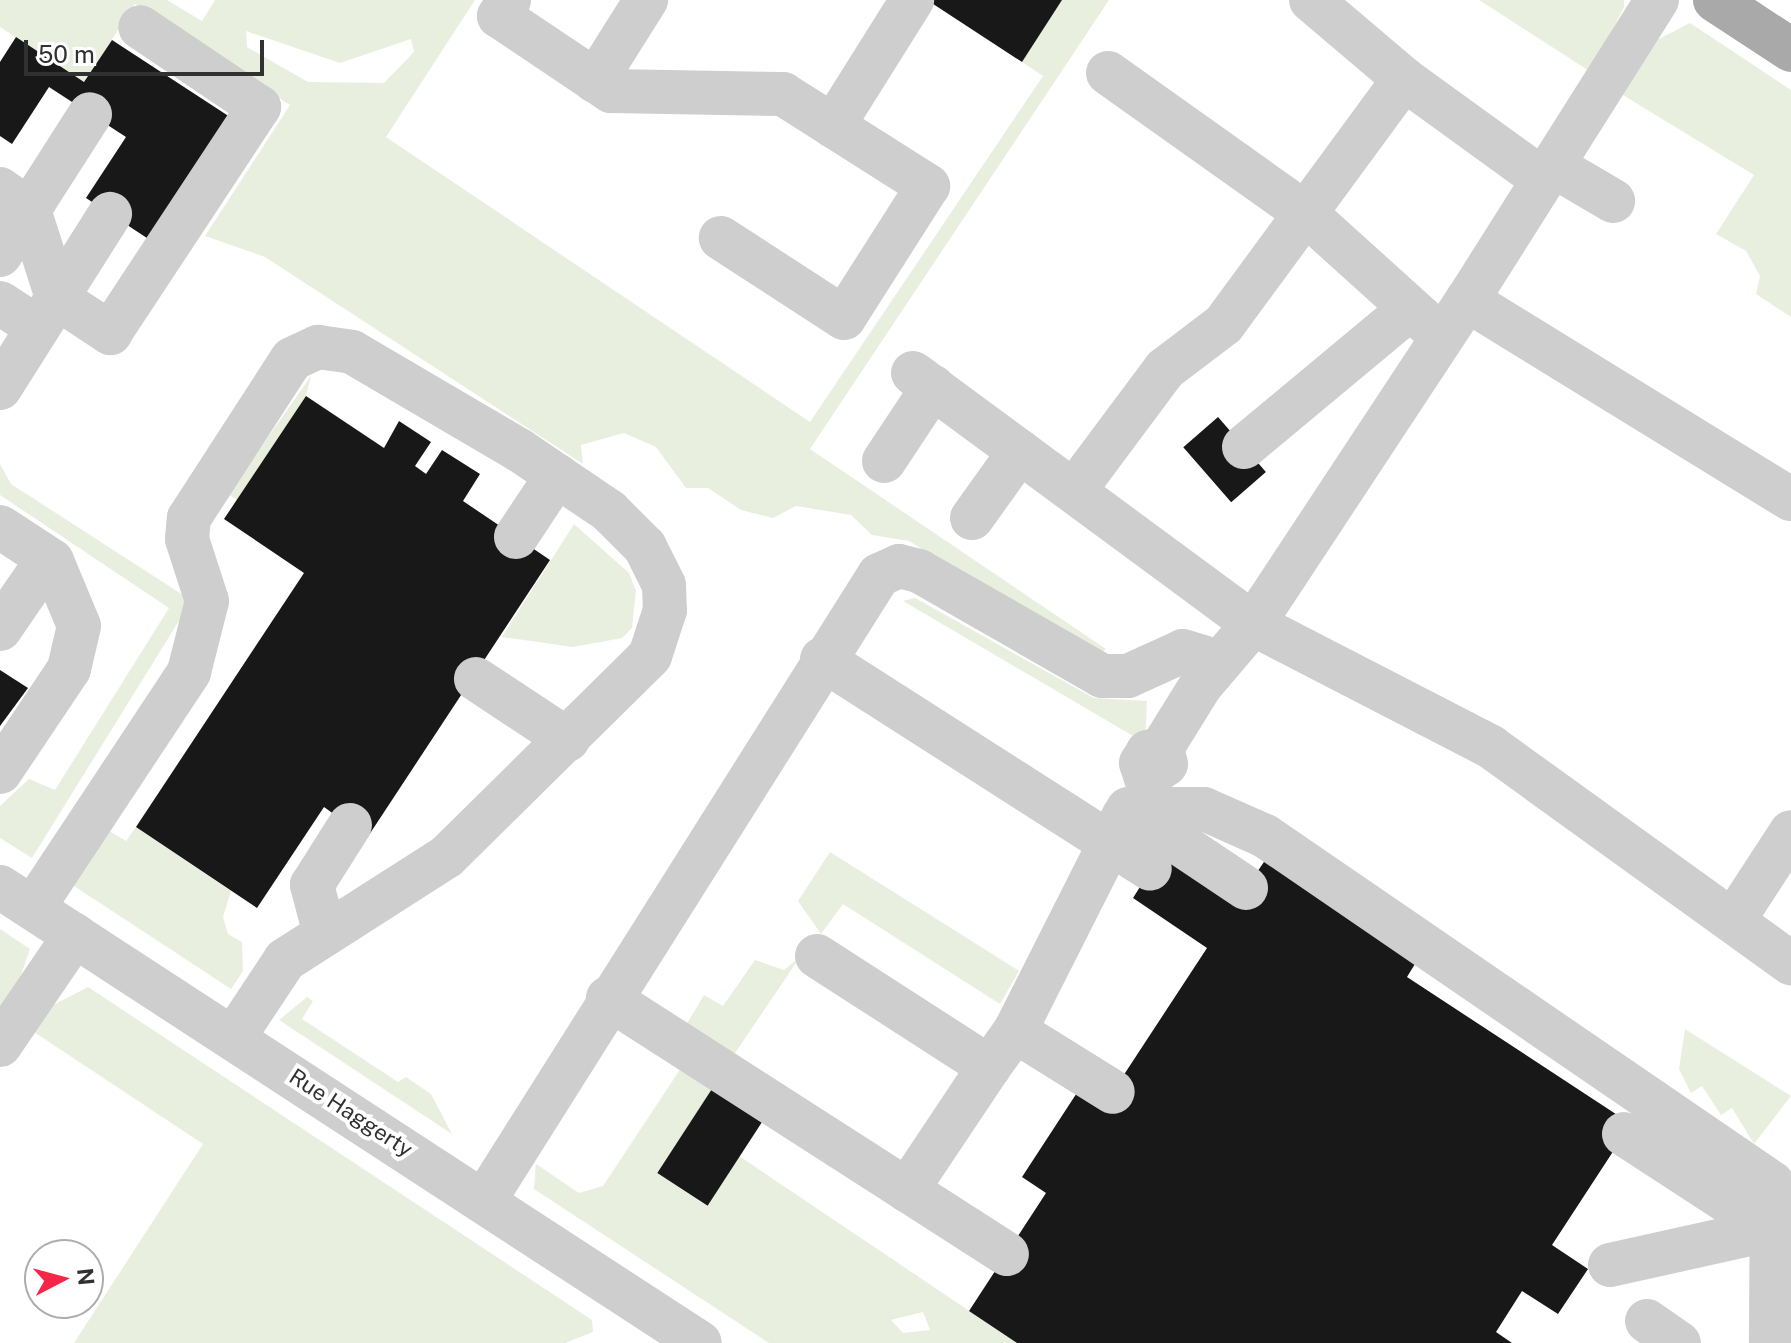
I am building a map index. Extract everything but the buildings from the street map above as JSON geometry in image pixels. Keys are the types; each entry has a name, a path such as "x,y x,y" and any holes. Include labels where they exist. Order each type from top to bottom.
{"main road":[{"path":"1715,0 1791,50"}],"street":[{"path":"509,0 499,16 611,91 783,94 928,186 844,318 721,238"},
{"path":"595,81 646,0"},
{"path":"833,126 912,0"},
{"path":"1311,0 1404,79 1547,172 1613,201"},
{"path":"907,1190 1015,1031 1136,794 1218,662 1253,624 1467,300 1657,0"},
{"path":"0,303 47,313 110,333 259,107 140,27"},
{"path":"1108,73 1305,213 1407,311 1442,337"},
{"path":"1074,491 1165,369 1224,324 1404,79"},
{"path":"0,255 15,200 90,114"},
{"path":"15,200 47,313"},
{"path":"0,388 110,214"},
{"path":"1467,300 1788,490"},
{"path":"1244,447 1407,311"},
{"path":"17,898 189,672 207,601 187,539 189,518 292,359 318,347 352,352 557,475 645,547 664,585 665,610 650,656 446,857 285,960 234,1037"},
{"path":"884,461 923,380 1253,624 1491,747 1791,963"},
{"path":"972,518 1020,451"},
{"path":"516,537 557,475"},
{"path":"0,527 48,559 74,602 78,647 0,772"},
{"path":"0,629 48,559"},
{"path":"484,1201 608,998 867,589 899,566 934,578 1091,673 1128,676 1183,651 1218,662"},
{"path":"822,659 1136,794 1204,809 1243,824 1448,955 1524,1013 1782,1168 1778,1337"},
{"path":"476,679 568,740"},
{"path":"1136,794 1150,869"},
{"path":"1136,794 1246,888"},
{"path":"325,934 312,885 350,825"},
{"path":"1733,921 1791,832"},
{"name":"Rue Haggerty","path":"17,898 484,1201 678,1337"},
{"path":"0,1045 75,935"},
{"path":"817,956 989,1067"},
{"path":"1412,968 1524,1013"},
{"path":"608,998 1007,1254"},
{"path":"1015,1031 1113,1092"},
{"path":"1624,1134 1781,1227"},
{"path":"1610,1265 1781,1227"}],"green space":[{"path":"0,0 167,0 202,21 215,0 475,0 386,137 810,422 1043,76 1022,62 1062,0 1109,0 810,449 1106,649 1096,658 909,541 872,535 851,515 796,506 773,518 741,510 708,488 686,488 656,447 624,433 581,445 583,464 265,257 205,236 290,105 135,4 84,82 0,27","holes":["246,31 340,63 411,39 414,52 384,83 308,82 247,47"]},
{"path":"1479,0 1624,0 1624,7 1591,72"},
{"path":"1690,23 1791,90 1791,317 1756,294 1760,276 1746,251 1716,234 1754,175 1613,89 1655,41"},
{"path":"311,376 306,396 237,500 228,494"},
{"path":"0,464 11,484 183,595 187,608 32,858 0,838 0,806 29,779 55,790 169,608 0,495"},
{"path":"574,524 629,573 636,591 632,628 622,638 573,647 502,637"},
{"path":"915,598 1094,698 1147,701 1145,743 903,601"},
{"path":"136,827 231,891 223,917 228,934 242,942 243,971 231,989 71,884 106,829 126,841"},
{"path":"830,852 1019,971 1000,1004 843,904 821,934 798,901"},
{"path":"0,929 30,949 12,1001 0,1009"},
{"path":"800,957 733,1056 683,1030 704,995 723,1006 755,960 784,970"},
{"path":"88,987 592,1320 593,1332 565,1343 74,1343 90,1319 104,1319 104,1297 203,1144 28,1028 38,1013"},
{"path":"307,997 313,1001 302,1019 398,1082 406,1077 431,1094 452,1134 279,1020"},
{"path":"1685,1029 1791,1096 1754,1144 1732,1108 1721,1115 1702,1086 1691,1093 1679,1069"},
{"path":"683,1065 721,1075 657,1173 707,1206 739,1156 1017,1343 769,1343 534,1189 536,1164 579,1193 603,1186","holes":["923,1312 930,1330 903,1333 891,1320"]}]}
